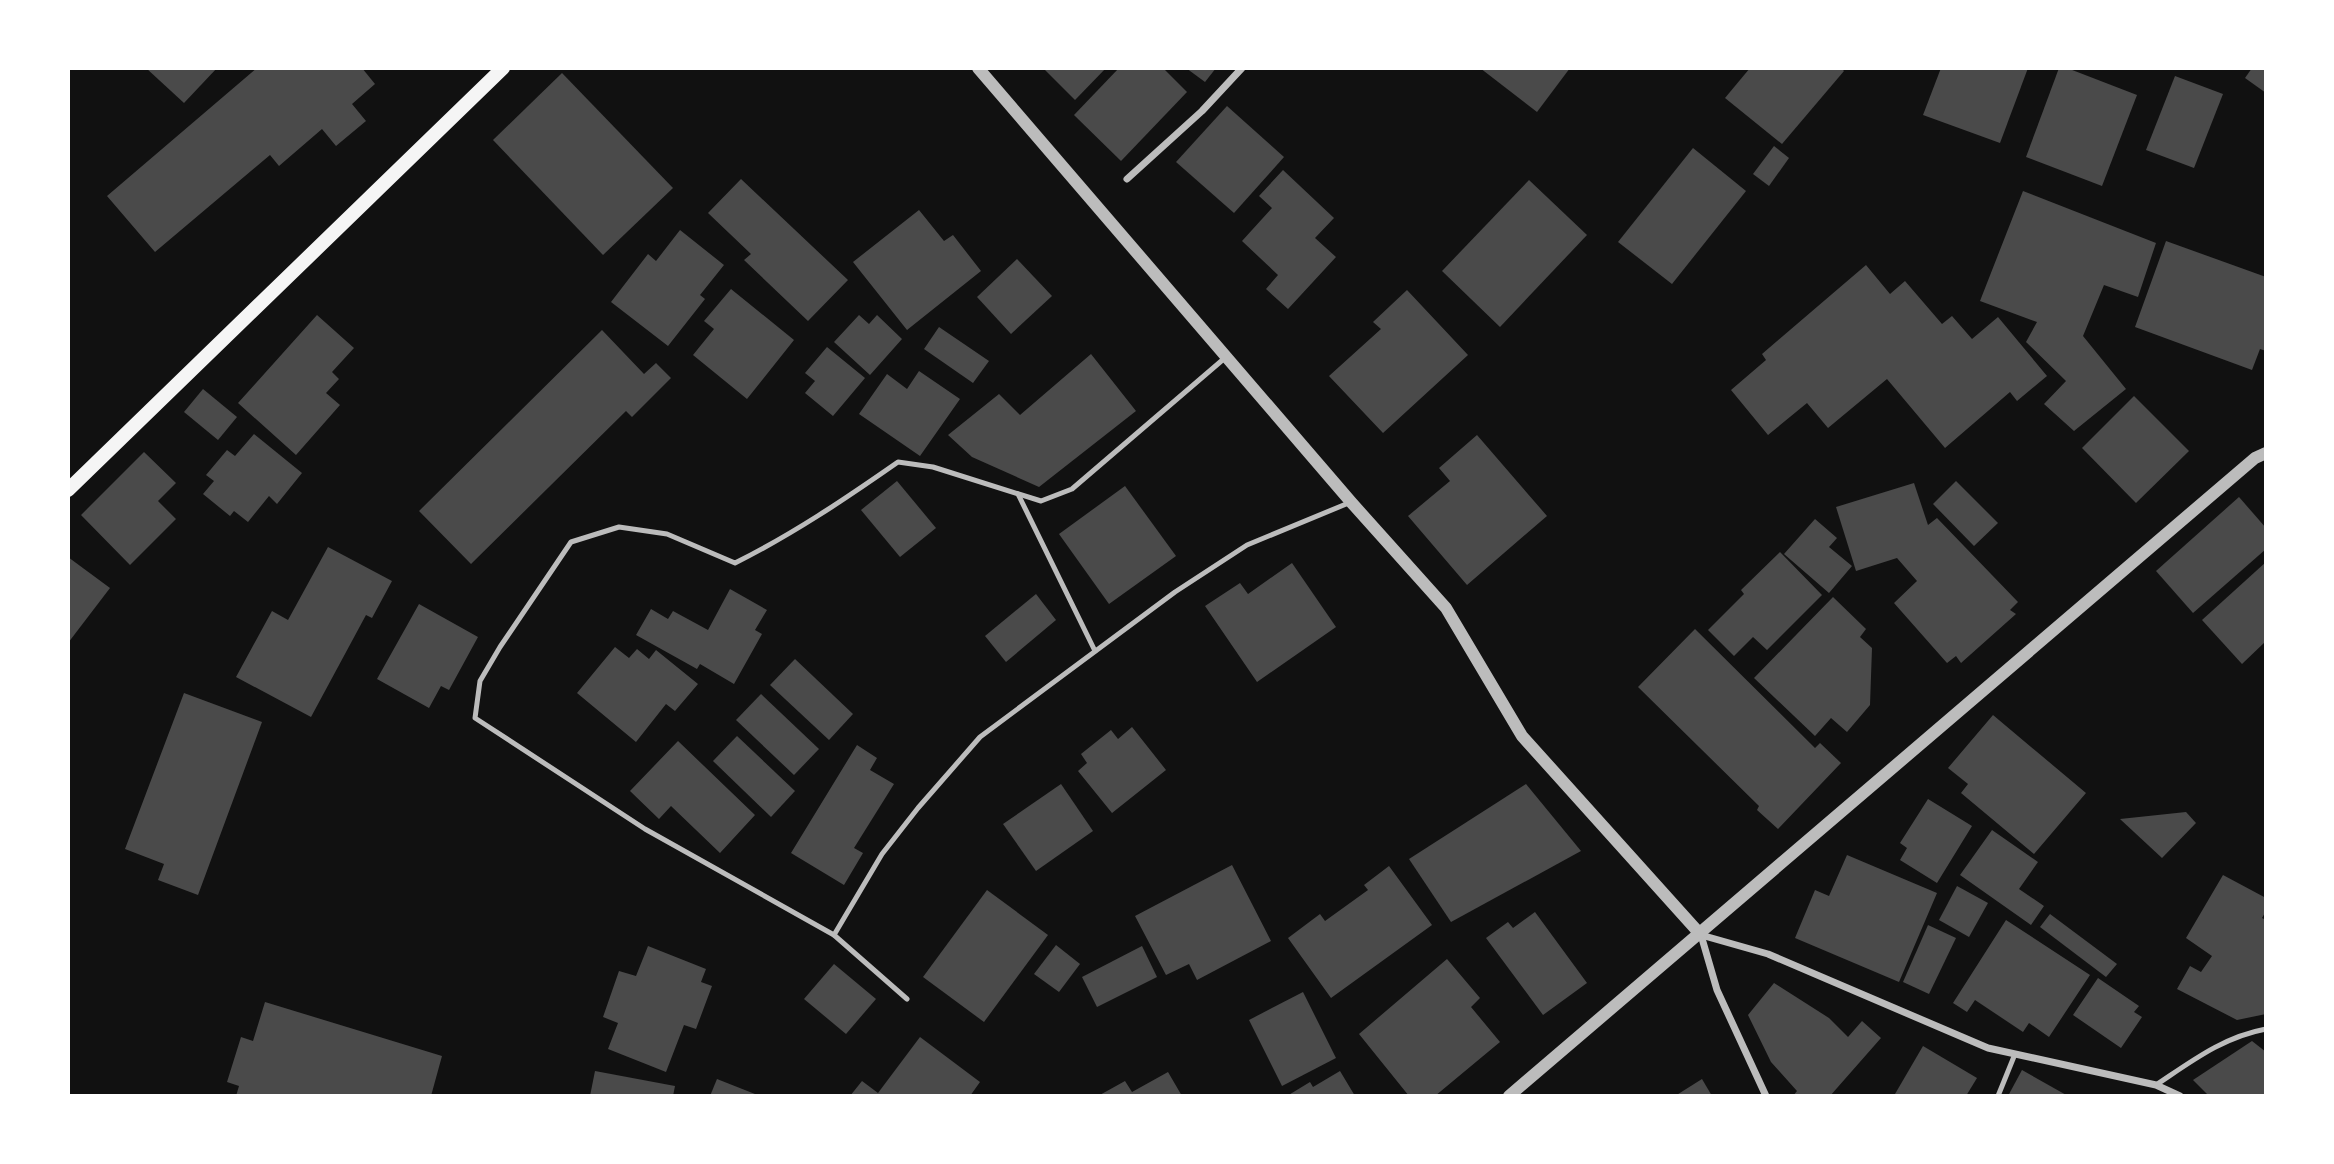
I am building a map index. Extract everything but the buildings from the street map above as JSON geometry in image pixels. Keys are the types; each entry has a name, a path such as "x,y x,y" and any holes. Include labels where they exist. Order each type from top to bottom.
{"main road":[{"path":"68,490 503,68"}],"street":[{"path":"978,68 1351,502 1446,608 1522,736 1701,934 1717,990 1766,1096"},
{"path":"1127,179 1202,111 1242,68"},
{"path":"1509,1096 2245,467 2266,453"},
{"path":"1701,934 1768,954 1988,1048 2156,1085 2180,1096"}],"lane":[{"path":"907,999 834,935 645,830 475,718 480,681 499,647 571,542 619,527 667,534 735,563 820,516 898,462 933,467 1041,501 1072,489 1226,357"},
{"path":"1018,494 1095,651"},
{"path":"834,935 882,854 980,737 1175,592 1247,545 1351,502"},
{"path":"2156,1085 2215,1046 2243,1033 2266,1029"},
{"path":"1998,1096 2015,1054"}]}
